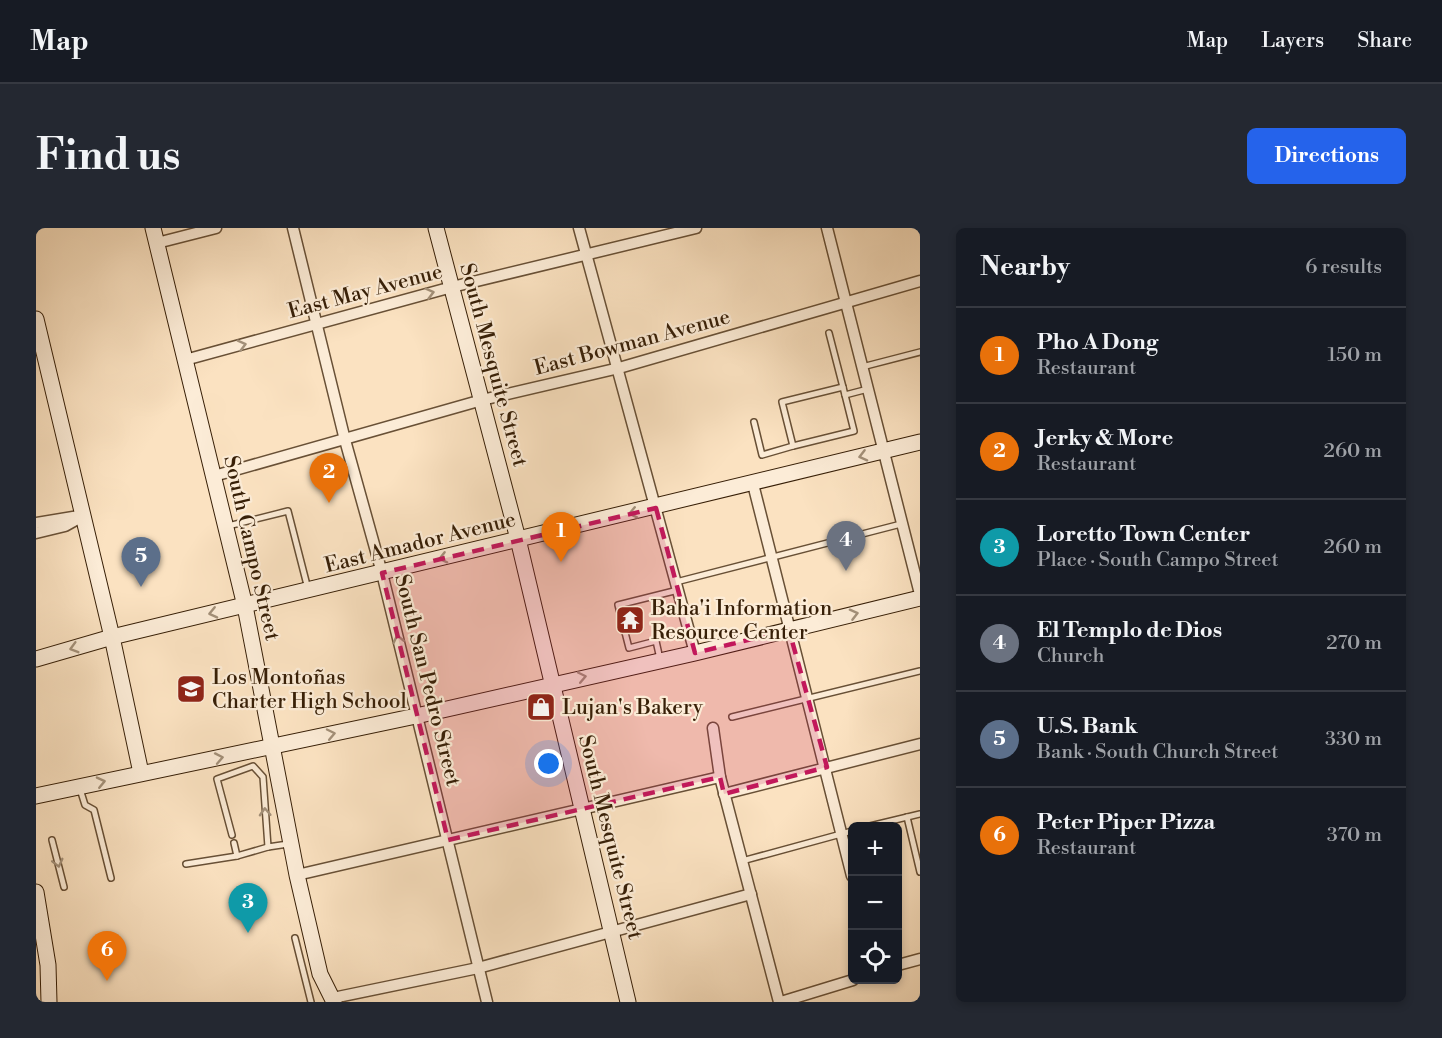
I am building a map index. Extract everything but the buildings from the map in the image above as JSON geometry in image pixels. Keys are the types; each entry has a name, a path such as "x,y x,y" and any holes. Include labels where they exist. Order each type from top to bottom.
{"street":[{"path":"155,235 216,228"},
{"name":"South San Pedro Street","path":"293,228 345,440 382,573 487,1002"},
{"name":"South Mesquite Street","path":"436,228 518,539 613,931 628,1002"},
{"path":"579,228 695,653"},
{"name":"East May Avenue","path":"185,360 452,287 696,228"},
{"path":"36,796 274,747 661,661 920,596 827,228"},
{"name":"South Campo Street","path":"155,235 245,606 274,747 313,976 333,1000"},
{"name":"East Bowman Avenue","path":"214,476 482,400 619,368 845,305 920,281"},
{"path":"36,319 112,637 141,773"},
{"name":"East Amador Avenue","path":"36,659 112,637 656,508 920,442"},
{"path":"753,484 826,767 847,832"},
{"path":"36,523 82,516"},
{"path":"36,533 65,526 82,516"},
{"path":"713,728 724,794 780,1002 848,982"},
{"path":"724,794 920,744"},
{"path":"297,875 720,777"},
{"path":"36,892 42,965 49,1002"},
{"path":"333,1000 478,968 751,894"},
{"path":"902,964 920,958"}],"lane":[{"path":"754,422 762,454 854,431 829,333"},
{"path":"862,367 920,352"},
{"path":"793,446 782,402 843,387"},
{"path":"845,395 868,389"},
{"path":"226,527 288,511 308,591"},
{"path":"661,661 656,641 629,648 618,605 773,558 903,524"},
{"path":"732,717 920,671"},
{"path":"232,835 217,779 253,766 263,777 268,847"},
{"path":"79,787 85,805 94,810 111,878"},
{"path":"886,822 920,814"},
{"path":"907,817 920,872"},
{"path":"742,861 847,832"},
{"path":"52,840 64,887"},
{"path":"234,843 237,856"},
{"path":"186,864 291,844"},
{"path":"295,938 313,976 311,1002"}],"highlighted area":[{"path":"656,508 695,653 789,630 827,767 724,794 720,777 448,840 382,573"}],"place":[{"name":"Jerky & More","path":"329,503"},
{"name":"Pho A Dong","path":"561,562"},
{"name":"El Templo de Dios","path":"846,571"},
{"name":"U.S. Bank","path":"141,587"},
{"name":"Baha'i Information Resource Center","path":"630,620"},
{"name":"Los Montoñas Charter High School","path":"191,689"},
{"name":"Lujan's Bakery","path":"541,707"},
{"name":"Loretto Town Center","path":"248,933"},
{"name":"Peter Piper Pizza","path":"107,981"}]}
